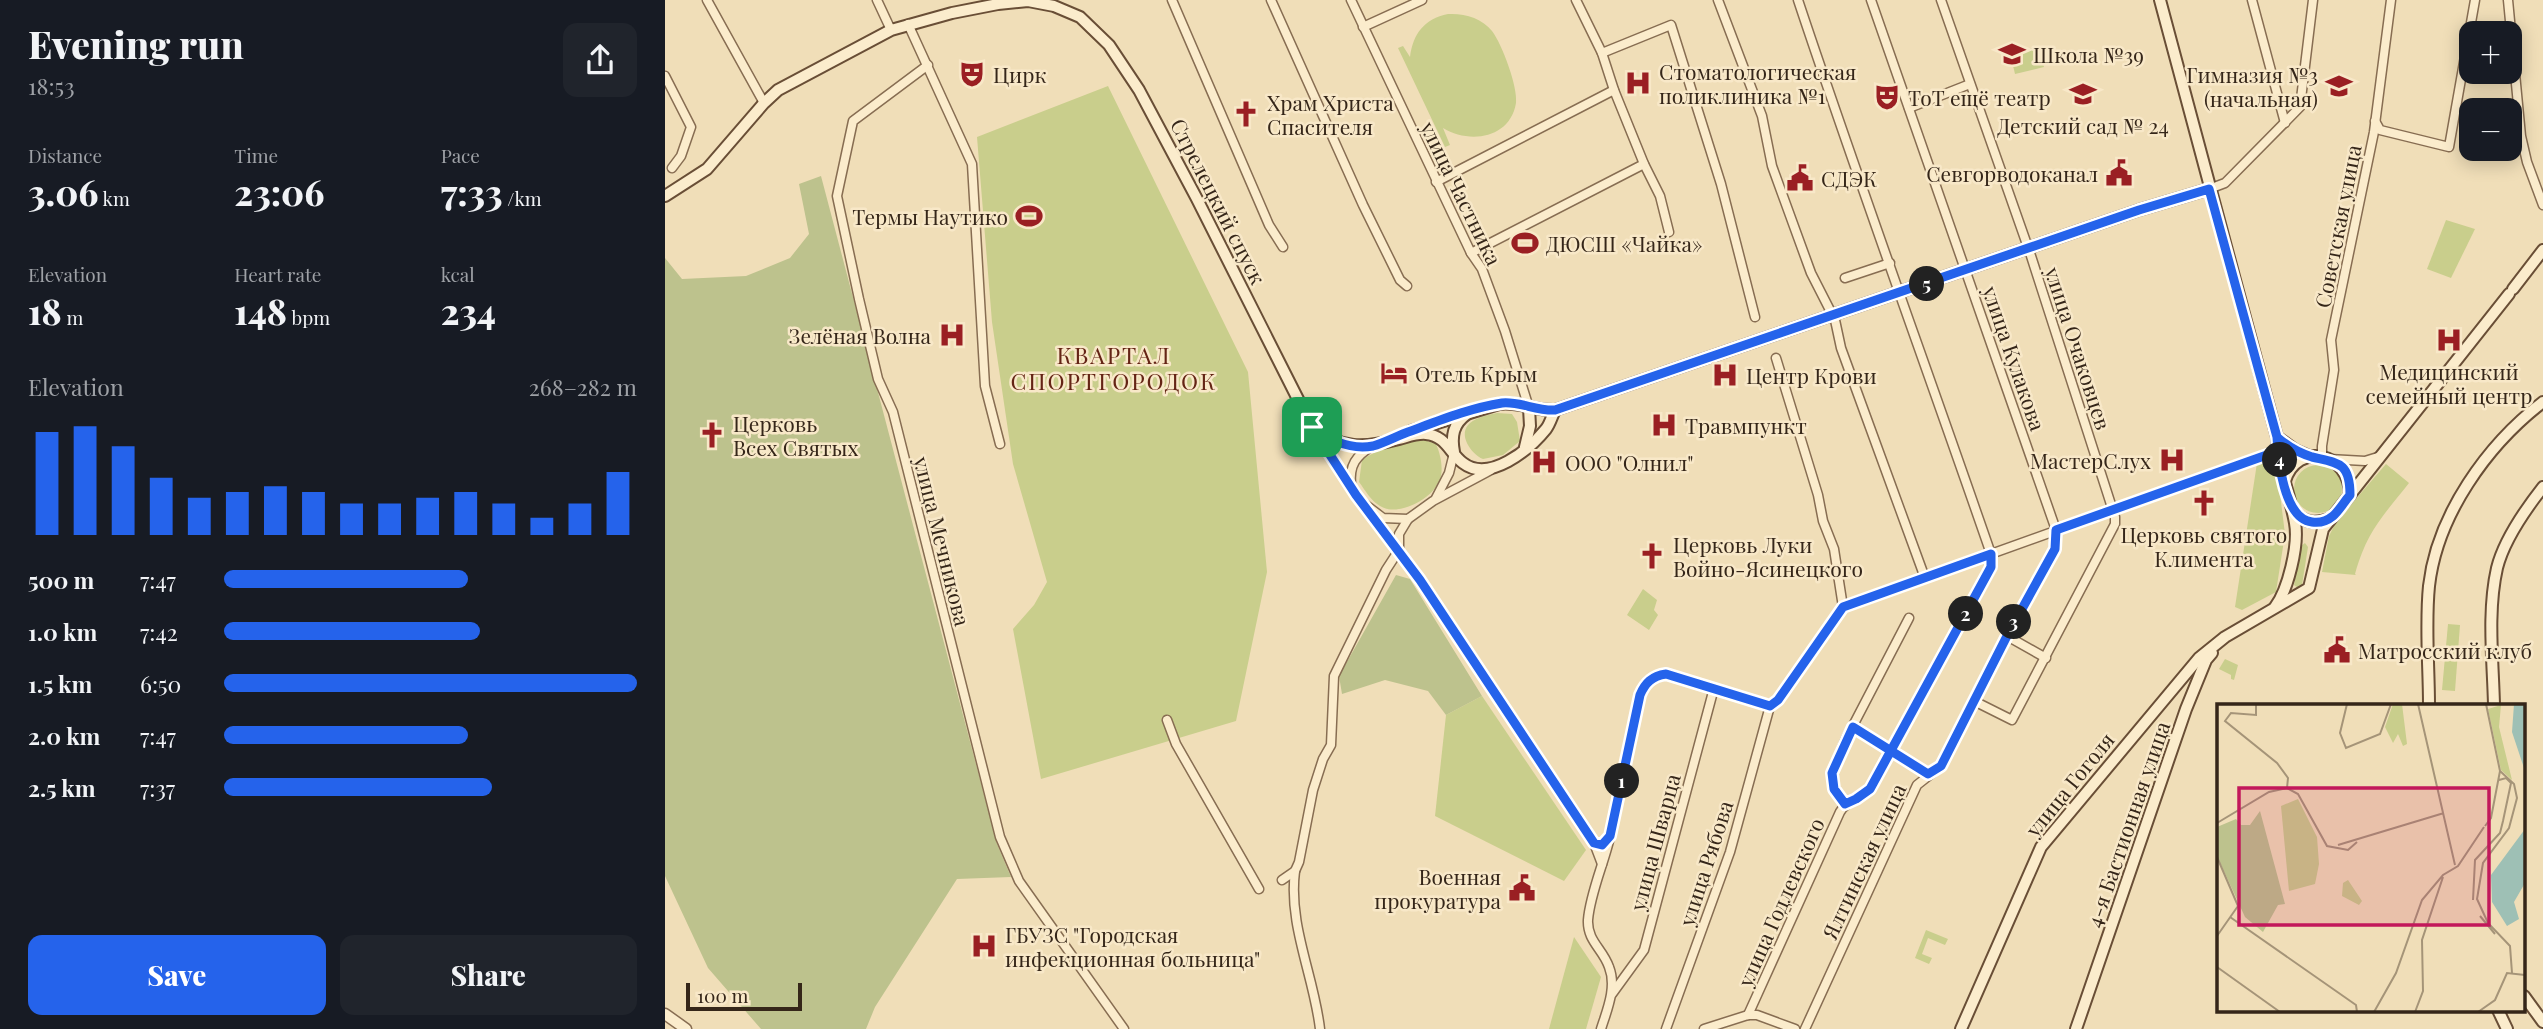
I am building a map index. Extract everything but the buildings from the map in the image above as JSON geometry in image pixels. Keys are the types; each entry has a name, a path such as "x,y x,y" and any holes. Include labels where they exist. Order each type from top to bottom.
{"main road":[{"name":"Стрелецкий спуск","path":"665,196 707,169 764,103 789,83 891,30 984,6 1028,0 1054,6 1080,17 1095,30 1109,45 1139,90 1198,199 1312,427 1324,436 1346,445 1372,446"},
{"path":"2160,0 2277,437 2284,482 2296,527 2288,584 2282,598 2271,612"},
{"path":"1372,446 1437,421 1507,403 1555,410 2209,189"},
{"path":"2291,508 2298,517 2309,522 2331,518 2543,250"},
{"path":"2429,704 2429,584 2452,513 2475,473 2501,441 2543,402"},
{"path":"1522,452 1529,435 1529,408"},
{"path":"1372,446 1428,434 1447,443 1462,463 1476,468 1498,467 1522,452 1547,428 1555,410"},
{"path":"1454,453 1452,441 1455,428 1462,418 1473,411"},
{"path":"2277,437 2295,450 2339,465 2346,473 2350,495"},
{"path":"2284,482 2293,464 2321,458"},
{"path":"2494,704 2493,600 2498,566 2507,545 2543,487"},
{"name":"улица Гоголя","path":"1961,1029 2041,848 2161,700 2199,658 2225,637 2309,588 2323,529 2331,518"},
{"name":"4-я Бастионная улица","path":"2077,1029 2186,709 2206,660 2225,637"},
{"path":"2525,997 2543,1022"},
{"path":"2499,1012 2507,1029"}],"street":[{"path":"707,0 764,103"},
{"path":"877,0 891,30"},
{"path":"1171,0 1269,225 1283,247"},
{"path":"1271,0 1368,215 1400,280 1407,286"},
{"name":"улица Частника","path":"1351,0 1436,182 1482,270 1505,331 1529,408"},
{"path":"1363,27 1422,0"},
{"path":"1576,0 1602,53 1643,164 1660,196 1669,232"},
{"path":"1719,0 1762,116 1772,166 1811,272 1833,315 1842,348 1925,578"},
{"path":"1798,0 1843,136 1901,293 1991,554"},
{"name":"улица Кулакова","path":"1871,0 2056,530"},
{"name":"улица Очаковцев","path":"1941,0 2028,248 2112,509"},
{"path":"2252,0 2285,124"},
{"path":"2209,189 2225,183 2300,107 2313,0"},
{"name":"Советская улица","path":"2321,458 2334,370 2331,340 2375,121 2391,0"},
{"path":"2375,121 2380,130 2449,147 2475,0"},
{"path":"2508,0 2521,136 2527,162 2543,205"},
{"path":"908,24 972,164 985,386 1000,444"},
{"path":"1602,53 1671,25 1721,184 1755,317"},
{"name":"улица Мечникова","path":"928,65 853,121 837,196 842,226 878,379 893,412 1000,837 1019,881 1122,1028"},
{"path":"665,76 691,127 681,156 672,168"},
{"path":"1909,108 1971,84"},
{"path":"1436,182 1614,90"},
{"path":"1471,253 1643,164"},
{"path":"1845,278 1890,263"},
{"path":"1776,358 1814,481 1823,521 1834,549 1843,607"},
{"path":"1312,427 1361,502 1399,550 1594,843 1602,867"},
{"path":"1352,488 1350,473 1356,457 1372,446"},
{"path":"1601,1029 1611,997 1612,975 1609,965 1588,931 1588,916 1610,836 1640,695 1649,680 1666,674 1770,706 1778,700 1843,607 2278,451"},
{"path":"1433,501 1449,473 1454,453"},
{"path":"2321,458 2365,461 2381,456"},
{"path":"1320,1029 1294,911 1293,888 1318,772 1331,745 1334,676 1386,570 1399,550 1399,534 1408,519 1433,501 1498,467"},
{"path":"1361,502 1383,518 1408,519"},
{"path":"1974,701 2013,720 2115,524 2112,509"},
{"name":"Ялтинская улица","path":"1805,1029 1917,785 1941,766 2055,549 2056,530"},
{"name":"улица Годлевского","path":"1748,1015 1845,804 1870,789 1991,567 1991,554"},
{"path":"1845,804 1834,789 1832,773 1909,618"},
{"path":"2007,636 2046,657"},
{"name":"улица Шварца","path":"1611,997 1644,950 1714,688"},
{"name":"улица Рябова","path":"1666,1029 1730,852 1770,706"},
{"path":"1167,720 1176,744 1259,889"},
{"path":"1853,727 1928,774"},
{"path":"1594,843 1602,845 1610,836"},
{"path":"1282,880 1295,871"},
{"path":"665,1014 686,1029"},
{"path":"1704,1029 1757,1014 1795,1029"}],"green space":[{"path":"1448,14 1472,17 1492,31 1509,66 1516,103 1506,124 1487,135 1465,136 1443,128 1450,145 1445,147 1398,48 1403,46 1410,57 1414,41 1421,29 1432,20"},
{"path":"2039,47 2044,67 2015,74 2010,53"},
{"path":"1108,86 1248,372 1267,572 1236,721 1041,779 1013,629 1034,605 1047,582 1013,464 992,322 977,137"},
{"path":"821,176 997,844 1011,877 957,879 875,1007 866,1029 761,1029 708,968 665,876 665,258 682,279 746,276 790,258 809,234 799,184"},
{"path":"2446,220 2475,229 2451,278 2427,269"},
{"path":"1497,413 1512,414 1517,422 1520,441 1503,455 1483,459 1474,453 1467,443 1466,428 1476,419"},
{"path":"1421,439 1436,444 1442,468 1438,484 1425,498 1407,507 1388,509 1380,506 1359,482 1362,460 1390,446"},
{"path":"2261,459 2271,460 2280,494 2285,534 2276,592 2242,610 2235,607 2257,463"},
{"path":"2386,464 2409,483 2371,535 2356,575 2322,572 2329,536 2336,522"},
{"path":"2318,465 2335,472 2342,489 2335,506 2318,513 2301,506 2294,489 2301,472"},
{"path":"2305,543 2308,547 2302,585 2298,588 2294,585 2301,546"},
{"path":"1396,575 1410,579 1482,696 1446,715 1428,691 1385,680 1342,694 1339,676"},
{"path":"1643,589 1657,600 1654,610 1658,615 1649,630 1627,615"},
{"path":"2448,624 2460,625 2455,691 2442,690"},
{"path":"2225,659 2238,665 2234,680 2231,675 2219,669"},
{"path":"1482,696 1586,850 1564,881 1435,816 1446,715"},
{"path":"1926,930 1948,939 1945,945 1928,938 1922,954 1932,958 1929,964 1915,958"},
{"path":"1574,937 1601,977 1586,1029 1549,1029"}],"place":[{"name":"Школа №39","path":"2012,54"},
{"name":"Цирк","path":"972,74"},
{"name":"Стоматологическая поликлиника №1","path":"1638,83"},
{"name":"Гимназия №3 (начальная)","path":"2339,86"},
{"name":"Детский сад № 24","path":"2083,94"},
{"name":"ТоТ ещё театр","path":"1887,97"},
{"name":"Храм Христа Спасителя","path":"1246,114"},
{"name":"Севгорводоканал","path":"2119,173"},
{"name":"СДЭК","path":"1800,178"},
{"name":"Термы Наутико","path":"1029,216"},
{"name":"ДЮСШ «Чайка»","path":"1525,243"},
{"name":"Зелёная Волна","path":"952,335"},
{"name":"Медицинский семейный центр","path":"2449,340"},
{"name":"Отель Крым","path":"1394,373"},
{"name":"Центр Крови","path":"1725,375"},
{"name":"Травмпункт","path":"1664,425"},
{"name":"Церковь Всех Святых","path":"712,435"},
{"name":"МастерСлух","path":"2172,460"},
{"name":"ООО \"Олнил\"","path":"1544,462"},
{"name":"Церковь святого Климента","path":"2204,503"},
{"name":"Церковь Луки Войно-Ясинецкого","path":"1652,556"},
{"name":"Матросский клуб","path":"2337,650"},
{"name":"Военная прокуратура","path":"1522,888"},
{"name":"ГБУЗС \"Городская инфекционная больница\"","path":"984,946"}],"district":[{"name":"КВАРТАЛ СПОРТГОРОДОК","path":"1114,367"}],"route":[{"path":"1312,427 1324,436 1346,445 1372,446 1437,421 1499,404 1513,403 1541,410 1555,410 2139,210 2209,189 2277,437 2291,508 2303,520 2322,521 2331,518 2350,495 2349,480 2343,468 2329,459 2311,457 2295,450 2277,437 2278,451 2056,530 2055,549 1941,766 1928,774 1892,750 1853,727 1832,773 1834,789 1845,804 1870,789 1892,750 1991,567 1991,554 1843,607 1778,700 1770,706 1666,674 1658,675 1649,680 1640,695 1610,836 1602,845 1594,843 1420,580 1356,495 1312,427"}]}
